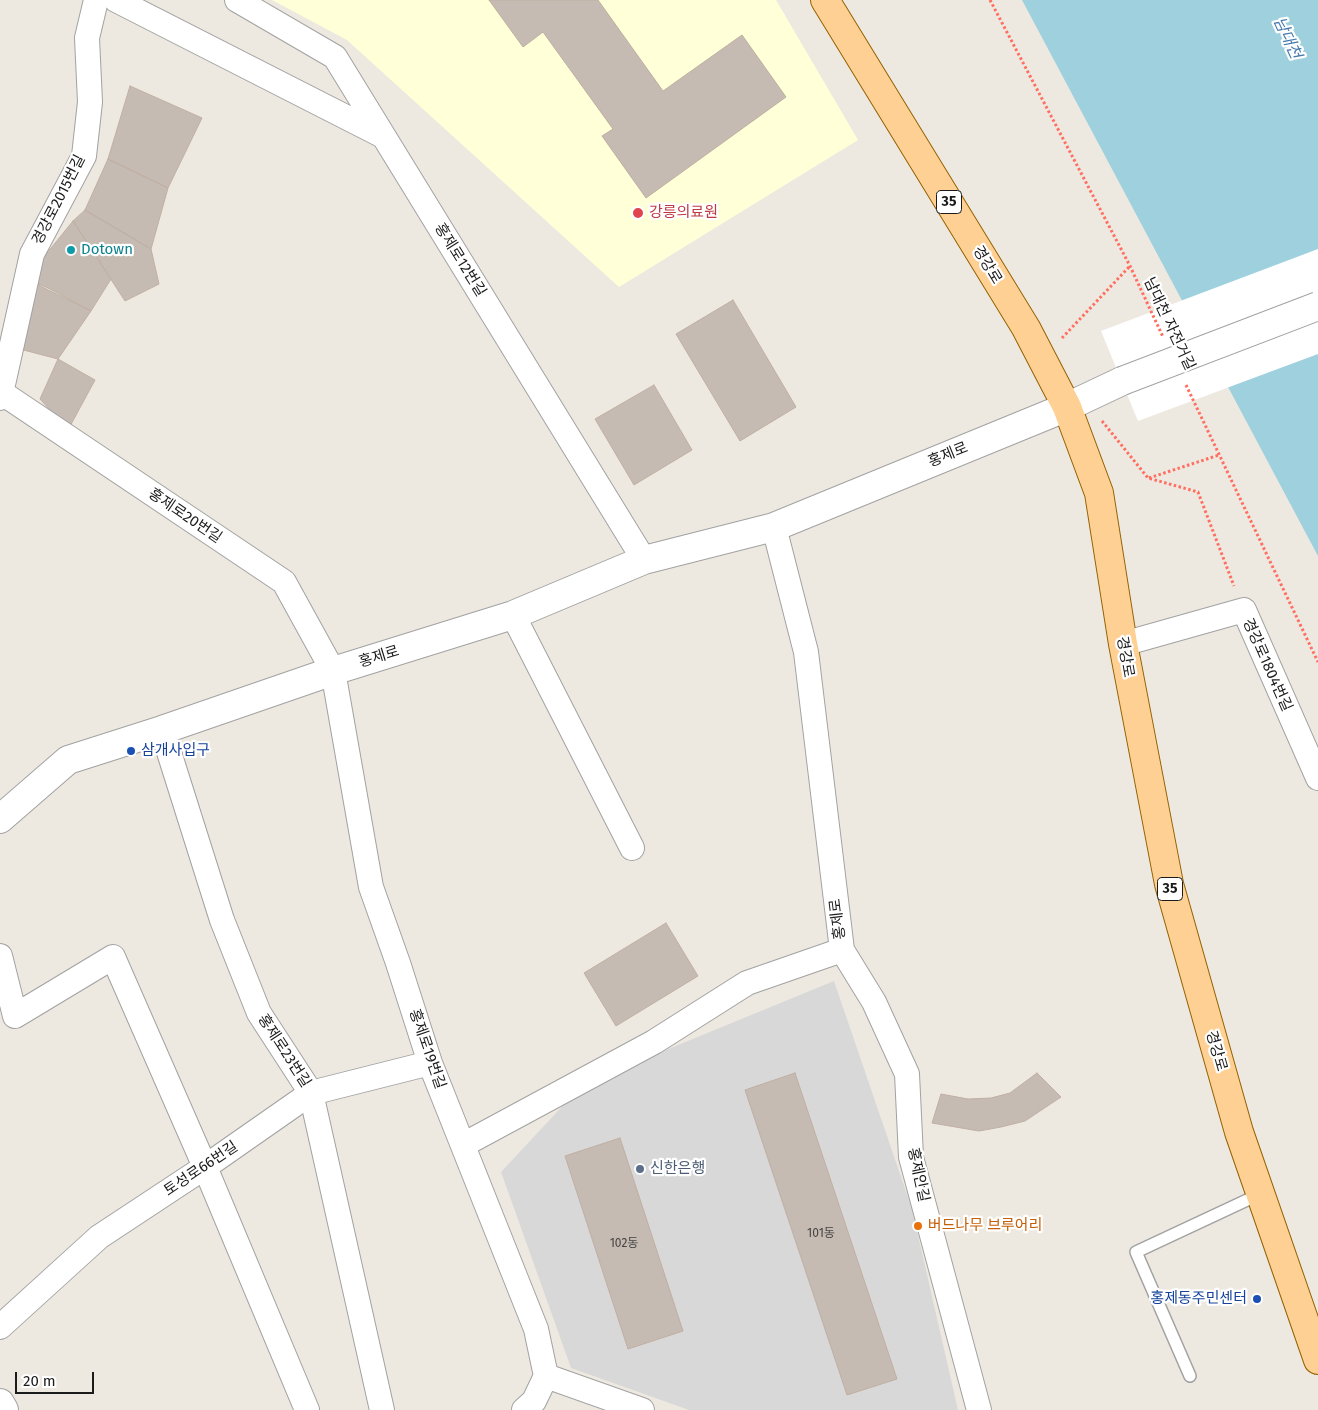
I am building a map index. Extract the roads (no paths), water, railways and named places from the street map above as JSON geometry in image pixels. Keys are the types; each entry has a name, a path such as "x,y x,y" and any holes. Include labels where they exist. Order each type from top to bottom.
{"main road":[{"name":"경강로","path":"825,0 1026,328 1042,359 1076,403 1099,493 1123,644 1169,884 1239,1132 1318,1360"}],"street":[{"name":"경강로2015번길","path":"1,396 5,355 32,254 84,156 90,102 87,38 96,0"},
{"path":"116,0 383,136"},
{"name":"홍제로12번길","path":"238,0 335,57 644,560"},
{"name":"홍제로","path":"0,818 68,760 333,671 513,615 644,560 774,527 1076,403 1122,381 1318,306"},
{"name":"홍제로20번길","path":"1,396 284,582 333,671"},
{"name":"홍제로","path":"463,1144 654,1042 747,983 842,950 806,652 774,527"},
{"name":"경강로1804번길","path":"1123,644 1244,610 1318,778"},
{"path":"513,615 632,848"},
{"name":"홍제로19번길","path":"333,671 371,888 398,963 430,1063 536,1329 546,1376"},
{"name":"홍제로23번길","path":"162,730 222,920 259,1013 311,1093 382,1410"},
{"name":"홍제안길","path":"842,950 874,1002 906,1074 911,1158 979,1410"},
{"path":"0,956 15,1016 112,957 205,1167 307,1410"},
{"name":"토성로66번길","path":"0,1327 99,1237 205,1167 311,1093 430,1063"},
{"path":"533,1407 546,1376 642,1410"},
{"path":"0,1403 4,1410"}],"lane":[{"path":"1190,1376 1136,1252 1260,1194"}],"water":[{"name":"남대천","path":"1022,0 1318,0 1318,556"}],"place":[{"name":"강릉의료원","path":"638,213"},
{"name":"Dotown","path":"71,250"},
{"name":"삼개사입구","path":"131,751"},
{"name":"신한은행","path":"640,1169"},
{"name":"버드나무 브루어리","path":"918,1226"},
{"name":"홍제동주민센터","path":"1257,1299"}]}
